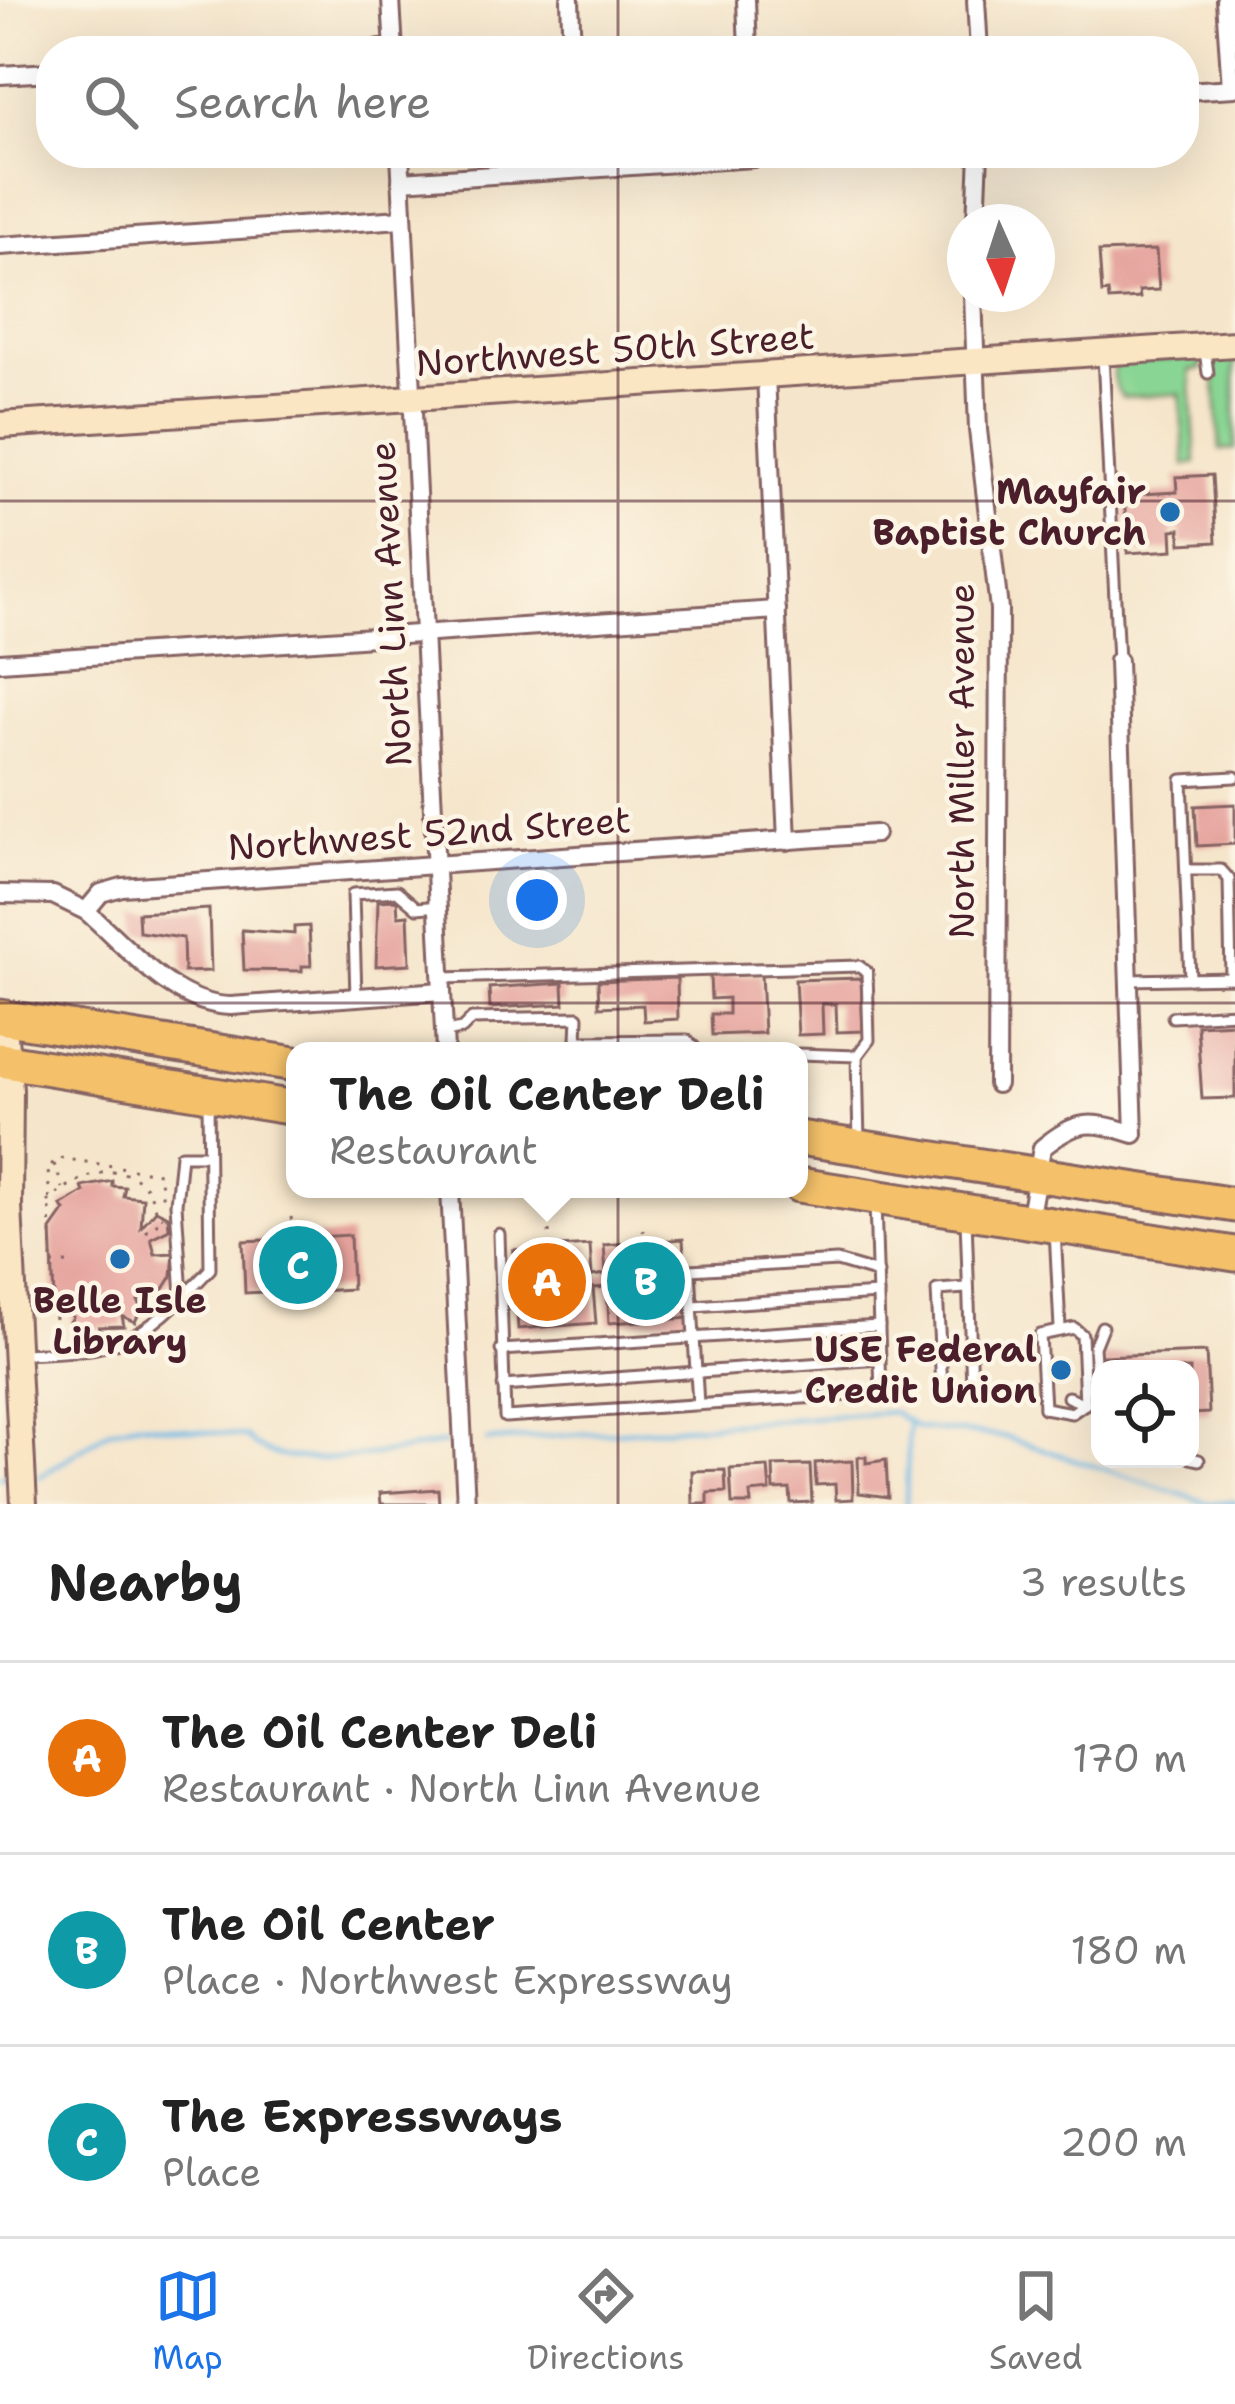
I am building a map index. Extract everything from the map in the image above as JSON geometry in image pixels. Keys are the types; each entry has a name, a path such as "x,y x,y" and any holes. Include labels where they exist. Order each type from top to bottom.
{"highway":[{"path":"1,1009 286,1062"},
{"path":"4,1061 286,1107"},
{"path":"808,1139 1235,1204"},
{"path":"808,1186 1235,1254"}],"street":[{"path":"391,0 393,36"},
{"path":"570,0 571,36"},
{"path":"746,0 747,36"},
{"path":"976,0 978,36"},
{"path":"1199,91 1233,88 1225,0"},
{"path":"0,75 36,73"},
{"name":"North Linn Avenue","path":"401,168 444,1042"},
{"path":"401,181 516,168"},
{"path":"977,204 978,168"},
{"path":"0,246 402,219"},
{"name":"North Miller Avenue","path":"974,312 974,361 999,609 994,833 997,1084"},
{"name":"Northwest 50th Street","path":"0,425 1235,344"},
{"path":"766,375 787,841"},
{"path":"0,662 777,610"},
{"path":"1042,1223 1038,1175 1042,1148 1071,1125 1104,1125 1134,1134 1118,661"},
{"name":"Northwest 52nd Street","path":"86,911 101,893 122,886 875,834"},
{"path":"0,894 53,895 86,911 177,990 205,1003 356,997 442,985"},
{"path":"1,1009 4,1206 18,1354 10,1401 23,1487"},
{"path":"449,1198 466,1504"}],"lane":[{"path":"1205,346 1208,373"},
{"path":"1103,352 1118,661"},
{"path":"1190,979 1181,780 1235,777"},
{"path":"1127,980 1233,978 1228,880 1221,870 1186,870"},
{"path":"356,997 352,894 397,891 417,908 439,906"},
{"path":"442,985 860,966 867,972 869,1040 857,1056 860,1148"},
{"path":"1173,1017 1235,1013"},
{"path":"444,1042 472,1019 578,1017 581,1042"},
{"path":"652,1042 689,1042"},
{"path":"808,1054 857,1056"},
{"path":"18,1354 85,1354 116,1347 182,1296 212,1265 209,1095"},
{"path":"182,1296 176,1204 181,1154 207,1155"},
{"path":"499,1234 505,1417 881,1393 874,1196"},
{"path":"966,1211 972,1387 942,1388 937,1290 966,1288"},
{"path":"1042,1223 1060,1328"},
{"path":"698,1405 690,1270 837,1261 878,1273"},
{"path":"693,1306 878,1294"},
{"path":"501,1350 879,1326"},
{"path":"1095,1360 1102,1327"},
{"path":"1045,1408 1040,1335 1060,1328 1074,1328 1082,1335 1085,1404"},
{"path":"503,1386 880,1359"},
{"path":"1068,1397 1085,1404"},
{"path":"1045,1408 1055,1398"},
{"path":"1045,1408 1072,1412 1085,1404"}],"path":[{"path":"62,1346 54,1332 47,1203 46,1174 53,1163 60,1158 159,1173 165,1228"},
{"path":"53,1163 66,1184"},
{"path":"47,1203 66,1184 124,1171 148,1190 154,1211 166,1218"},
{"path":"291,1217 293,1238"},
{"path":"146,1232 166,1218"},
{"path":"643,1229 644,1242"},
{"path":"549,1231 550,1248"},
{"path":"51,1264 68,1263"}],"green space":[{"path":"1235,354 1235,449 1220,450 1214,368 1217,357"},
{"path":"1200,359 1202,369 1190,370 1196,463 1185,465 1180,394 1123,397 1113,372 1116,363"}],"building":[{"path":"1156,250 1159,290 1139,291 1140,298 1109,300 1108,292 1102,293 1099,252"},
{"name":"Mayfair Baptist Church","path":"1212,475 1216,542 1181,544 1180,529 1172,530 1173,550 1128,553 1124,495 1177,492 1176,477"},
{"path":"1235,804 1235,844 1197,846 1195,806"},
{"path":"397,900 398,916 408,915 410,964 376,966 378,901"},
{"path":"209,909 211,971 184,972 183,938 139,932 138,913"},
{"path":"309,926 311,966 302,966 302,971 244,970 242,930 294,934 294,927"},
{"path":"761,974 764,1033 712,1035 711,1014 728,1014 728,998 711,999 710,976"},
{"path":"677,978 678,1019 644,1021 643,1005 599,1007 598,981"},
{"path":"861,978 863,1031 837,1032 836,1004 822,1004 823,1034 798,1035 795,980"},
{"path":"563,983 564,1004 490,1008 489,988"},
{"path":"1235,1023 1235,1098 1202,1099 1197,1025"},
{"name":"Belle Isle Library","path":"112,1181 112,1186 125,1187 123,1196 143,1198 141,1227 156,1210 168,1216 169,1229 151,1238 155,1254 174,1253 172,1276 159,1297 151,1289 138,1301 142,1307 135,1322 122,1316 124,1326 99,1327 98,1333 70,1322 73,1317 54,1300 51,1230 65,1210 61,1206 84,1192 82,1187"},
{"path":"286,1228 299,1228 299,1238 350,1235 352,1289 300,1292 300,1303 287,1304 287,1291 245,1293 243,1241 287,1239"},
{"path":"683,1239 688,1318 609,1323 607,1287 593,1288 596,1323 518,1329 513,1250 590,1245 592,1276 606,1274 604,1245"},
{"path":"1206,1352 1209,1413 1199,1414 1199,1360 1103,1360 1103,1356"},
{"path":"858,1457 866,1457 866,1463 886,1460 888,1497 859,1493"},
{"path":"852,1461 853,1499 836,1500 835,1484 816,1485 815,1463"},
{"path":"810,1465 812,1502 791,1503 790,1489 774,1490 773,1466"},
{"path":"768,1467 770,1491 750,1493 751,1504 732,1504 730,1469"},
{"path":"725,1470 726,1492 708,1493 708,1504 693,1504 692,1471"},
{"path":"438,1489 439,1504 381,1504 380,1493"}],"waterway":[{"path":"487,1441 893,1412 918,1428 1005,1437 1211,1504"},
{"path":"906,1504 909,1422"},
{"path":"40,1477 110,1430 137,1423 247,1437 262,1449 310,1459 444,1443"},
{"path":"0,1477 8,1477"},
{"path":"1213,1504 1235,1502"}],"place":[{"name":"Mayfair Baptist Church","path":"1170,512"},
{"name":"Belle Isle Library","path":"120,1259"},
{"name":"The Expressways","path":"298,1265"},
{"name":"The Oil Center","path":"646,1281"},
{"name":"The Oil Center Deli","path":"547,1282"},
{"name":"USE Federal Credit Union","path":"1061,1370"}]}
